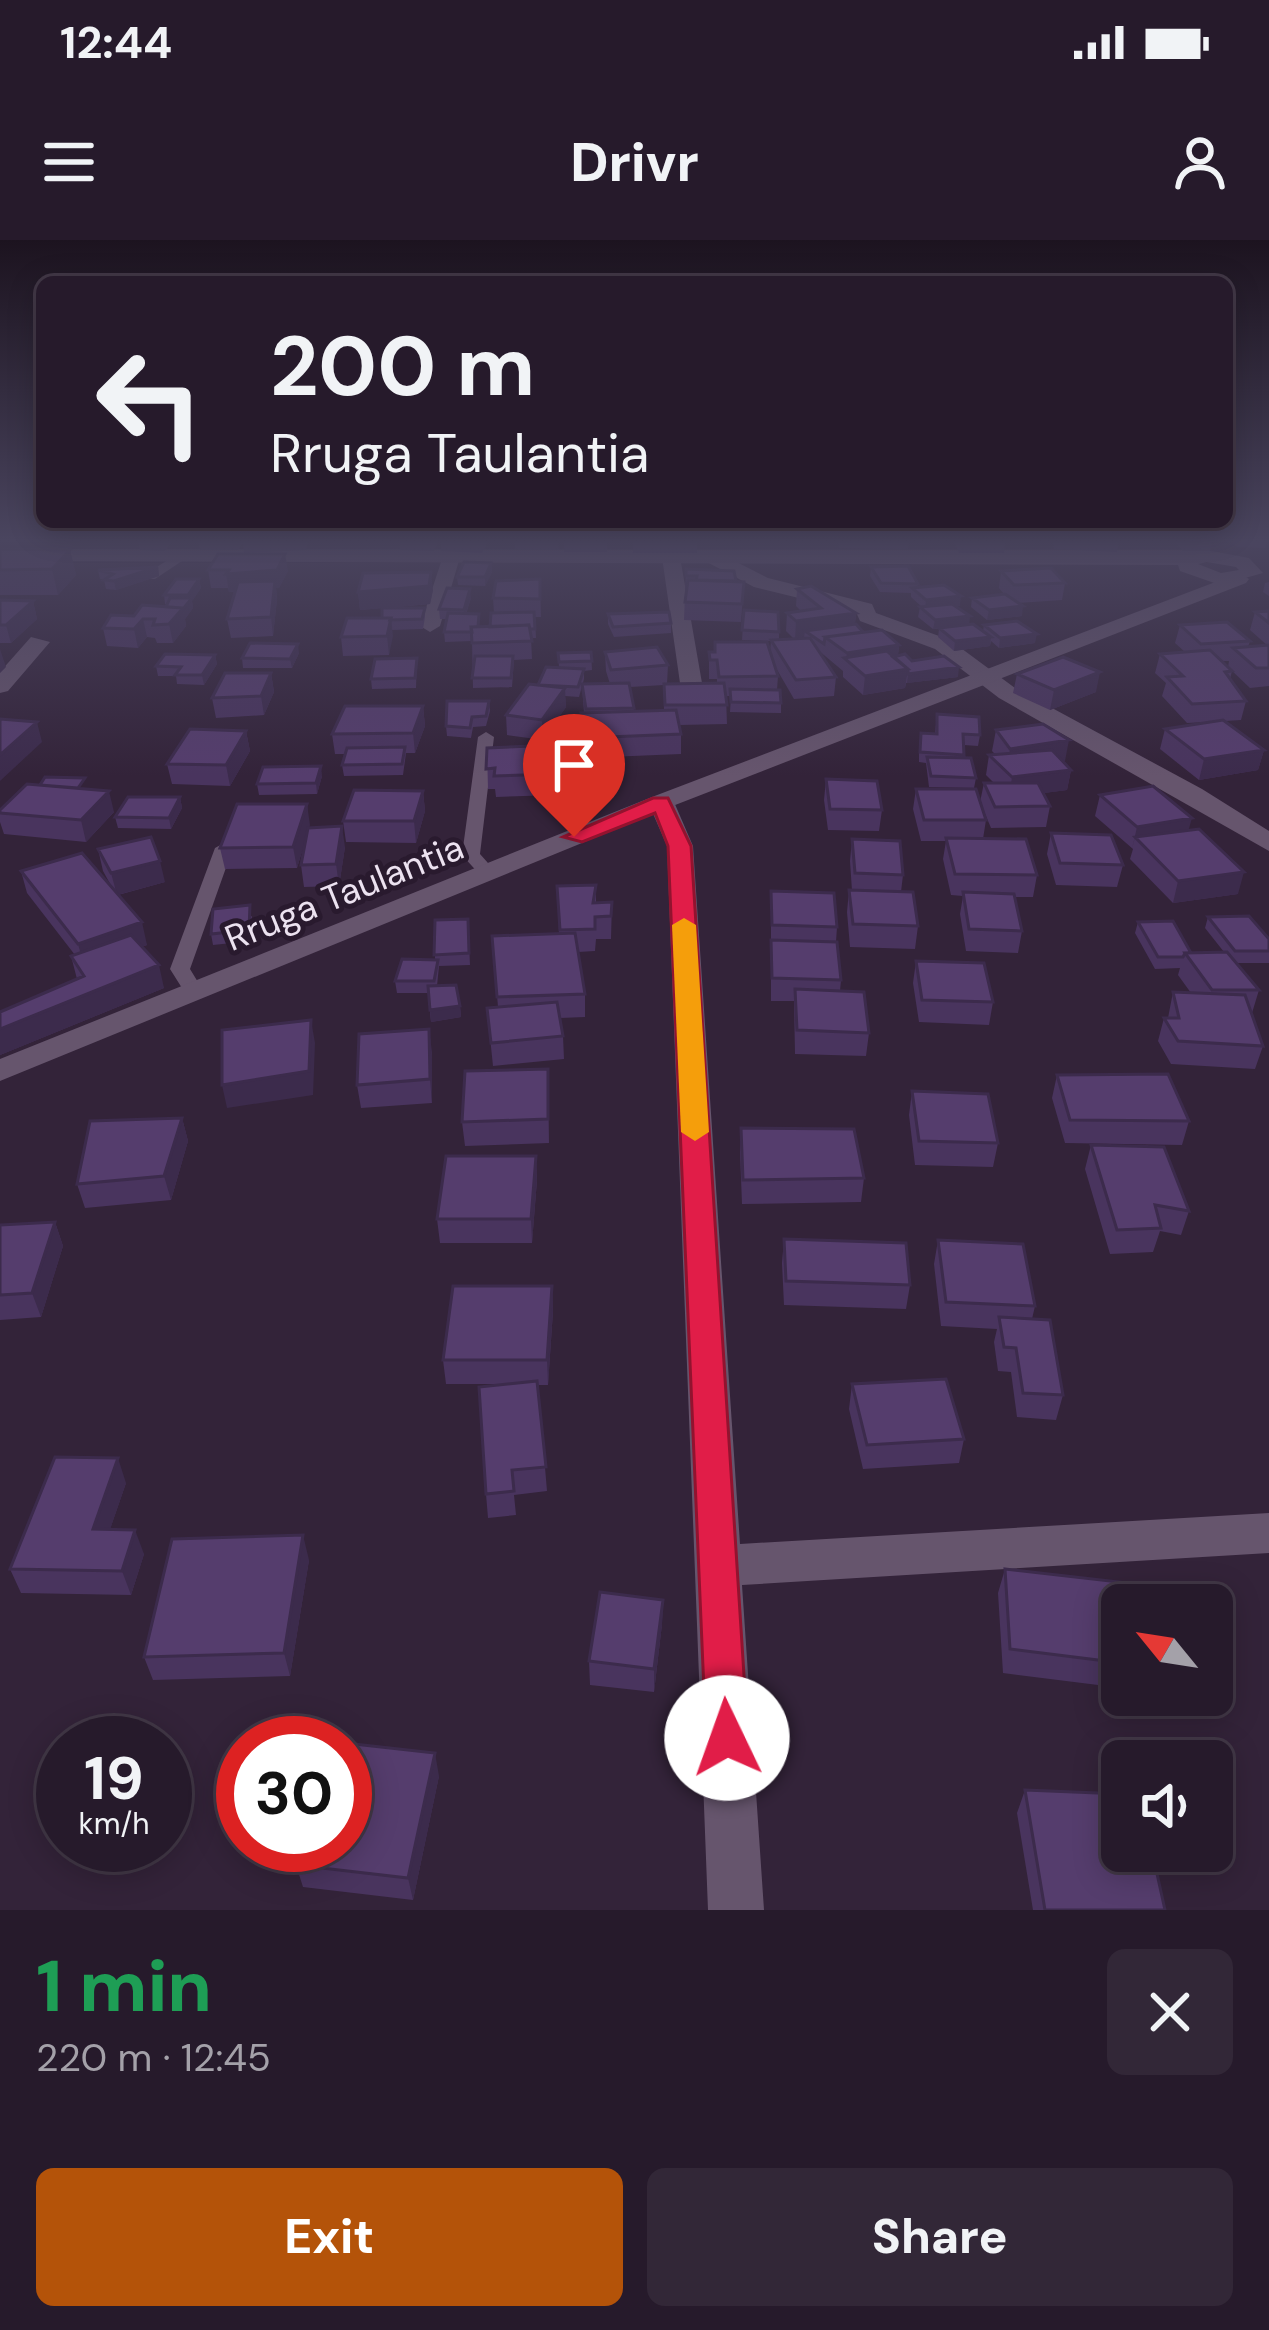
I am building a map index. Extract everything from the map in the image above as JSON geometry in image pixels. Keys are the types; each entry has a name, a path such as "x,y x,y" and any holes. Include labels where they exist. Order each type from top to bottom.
{"street":[{"path":"430,626 432,620"},
{"path":"681,620 691,683"},
{"path":"887,620 989,674 1006,693 1269,843"},
{"name":"Rruga Taulantia","path":"0,1071 661,802 1133,620"},
{"path":"0,686 39,642"},
{"path":"661,802 680,846 736,1910"},
{"path":"718,1566 1269,1533"}],"lane":[{"path":"486,737 471,855 487,872"},
{"path":"194,992 180,969 224,848"}],"building":[{"path":"108,620 142,620 134,629 103,628"},
{"path":"346,620 391,620 387,636 341,637"},
{"path":"447,620 479,620 472,632 444,632"},
{"path":"491,620 534,620 535,629 529,625 490,627"},
{"path":"610,620 671,623 613,627"},
{"path":"743,620 778,620 779,632 742,630"},
{"path":"1017,621 1037,634 1000,638 984,625"},
{"path":"1227,622 1250,641 1201,644 1180,625"},
{"path":"856,624 863,632 825,637 824,644 805,631"},
{"path":"973,624 991,637 955,641 939,628"},
{"path":"529,625 532,641 472,643 471,627"},
{"path":"882,630 899,645 847,653 825,637"},
{"path":"810,638 836,677 796,680 771,640"},
{"path":"715,642 767,642 778,676 719,677 717,660 710,660 709,652 715,652"},
{"path":"250,643 298,644 290,659 242,658"},
{"path":"1269,645 1269,668 1256,668 1233,648"},
{"path":"657,647 668,665 611,670 605,652"},
{"path":"1210,650 1232,671 1225,672 1246,701 1192,704 1167,677 1183,676 1160,654"},
{"path":"887,651 908,669 865,676 844,658"},
{"path":"591,652 592,661 559,662 558,653"},
{"path":"165,654 215,655 202,675 175,675 181,667 156,666"},
{"path":"905,654 912,661 944,656 959,667 908,674 893,657"},
{"path":"475,656 513,656 511,678 472,678"},
{"path":"1063,657 1100,672 1054,690 1017,674"},
{"path":"417,658 415,678 371,679 375,659"},
{"path":"546,667 584,669 578,687 538,685"},
{"path":"225,673 271,673 261,696 212,698"},
{"path":"629,683 634,708 586,709 582,684"},
{"path":"724,683 727,705 665,705 664,684"},
{"path":"529,684 565,688 542,720 506,715"},
{"path":"730,689 780,690 781,703 731,702"},
{"path":"447,701 489,701 486,716 472,717 470,728 446,726"},
{"path":"345,706 423,706 413,733 332,734"},
{"path":"676,710 681,734 584,738 581,713"},
{"path":"937,714 979,717 980,735 963,734 964,755 920,752 921,733 937,734"},
{"path":"0,719 37,722 0,755"},
{"path":"1223,720 1264,750 1204,759 1165,729"},
{"path":"1043,724 1069,740 1010,749 996,730"},
{"path":"190,729 246,731 226,765 167,764"},
{"path":"555,745 556,774 494,776 495,768 486,769 487,748"},
{"path":"405,747 402,764 342,765 347,748"},
{"path":"1052,750 1071,770 1012,777 989,755"},
{"path":"927,757 971,758 976,778 931,776"},
{"path":"321,766 316,783 257,784 263,767"},
{"path":"45,777 85,778 78,788 40,785"},
{"path":"826,779 877,781 882,810 830,809"},
{"path":"984,783 1038,783 1050,806 995,807"},
{"path":"27,784 109,791 81,820 0,813"},
{"path":"1153,786 1192,818 1137,827 1100,795"},
{"path":"916,789 976,789 986,820 924,820"},
{"path":"354,790 423,791 414,821 343,821"},
{"path":"128,797 180,797 169,818 115,817"},
{"path":"237,804 307,804 293,847 220,848"},
{"path":"342,826 336,864 301,865 308,828"},
{"path":"1199,829 1244,872 1178,881 1135,837"},
{"path":"1051,833 1111,835 1123,865 1060,863"},
{"path":"151,837 160,861 111,873 98,849"},
{"path":"946,838 1026,839 1037,875 955,874"},
{"path":"852,839 900,841 903,875 855,873"},
{"path":"82,853 142,922 78,944 21,871"},
{"path":"596,885 593,903 612,902 611,916 595,917 595,929 560,930 557,886"},
{"path":"849,890 913,892 918,926 853,924"},
{"path":"771,891 834,893 837,927 772,925"},
{"path":"963,892 1014,894 1022,931 969,929"},
{"path":"250,905 249,930 211,934 213,909"},
{"path":"1249,916 1269,939 1269,951 1235,951 1208,917"},
{"path":"468,919 469,953 434,955 435,920"},
{"path":"1173,921 1191,953 1158,957 1138,922"},
{"path":"575,933 585,994 497,997 492,936"},
{"path":"131,935 159,965 0,1029 0,1012 84,976 71,956"},
{"path":"771,940 837,942 841,980 772,978"},
{"path":"1227,952 1259,990 1212,990 1185,953"},
{"path":"402,959 438,960 434,981 395,981"},
{"path":"916,961 984,963 993,1002 922,1000"},
{"path":"456,985 460,1006 430,1010 428,986"},
{"path":"795,989 864,992 869,1033 797,1030"},
{"path":"1173,992 1245,995 1263,1046 1178,1041 1164,1018 1179,1018"},
{"path":"557,1002 563,1036 491,1043 487,1008"},
{"path":"311,1020 309,1071 222,1085 222,1030"},
{"path":"429,1029 430,1079 357,1085 359,1034"},
{"path":"548,1069 548,1119 462,1122 465,1071"},
{"path":"1168,1074 1189,1121 1070,1120 1057,1075"},
{"path":"912,1091 988,1094 998,1143 919,1141"},
{"path":"182,1118 164,1176 77,1184 90,1121"},
{"path":"741,1128 854,1129 864,1178 743,1180"},
{"path":"1091,1145 1164,1147 1189,1211 1155,1205 1161,1228 1117,1230"},
{"path":"446,1156 536,1156 531,1219 437,1219"},
{"path":"55,1222 32,1293 0,1295 0,1225"},
{"path":"784,1239 906,1243 910,1285 786,1281"},
{"path":"938,1240 1023,1244 1035,1306 946,1302"},
{"path":"453,1286 552,1286 547,1360 443,1360"},
{"path":"999,1317 1050,1320 1063,1395 1023,1393 1016,1348 1004,1347"},
{"path":"946,1379 964,1439 867,1445 852,1384"},
{"path":"537,1381 546,1467 512,1470 514,1491 486,1494 479,1387"},
{"path":"55,1457 118,1458 93,1529 135,1530 122,1571 10,1569"},
{"path":"303,1535 284,1653 144,1657 172,1539"},
{"path":"1005,1569 1128,1583 1101,1584 1101,1660 1010,1649"},
{"path":"600,1592 663,1600 654,1669 589,1661"},
{"path":"372,1746 435,1753 408,1878 356,1872 372,1872"},
{"path":"1025,1790 1101,1793 1101,1872 1157,1872 1165,1910 1045,1910"}],"slow traffic":[{"path":"684,925 695,1132"}],"route":[{"path":"574,837 661,802 680,846 727,1738"}]}
